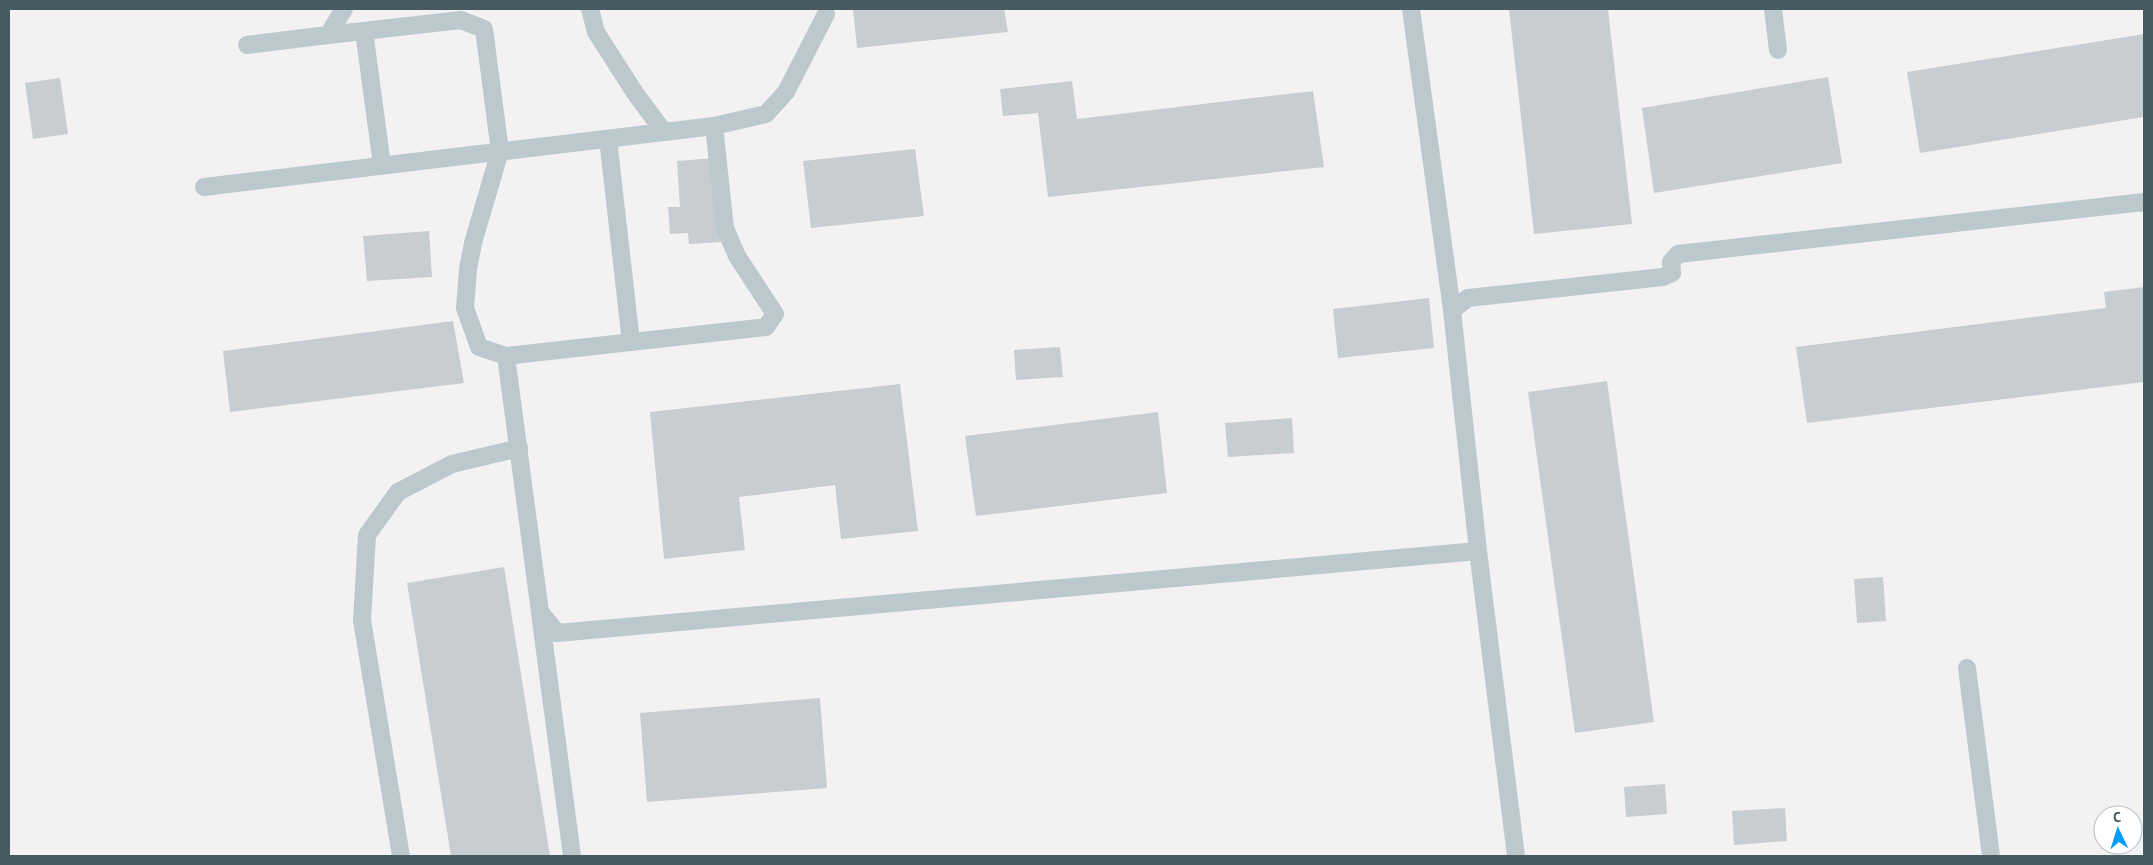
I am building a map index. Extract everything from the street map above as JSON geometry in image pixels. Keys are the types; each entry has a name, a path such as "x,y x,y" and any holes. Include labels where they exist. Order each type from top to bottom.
{"lane":[{"path":"328,35 344,9"},
{"path":"590,9 596,32 664,132"},
{"path":"1411,9 1452,310 1478,551 1516,856"},
{"path":"1773,9 1778,50"},
{"path":"204,186 714,126 766,114 786,92 826,14"},
{"path":"247,45 461,20 484,29 500,151 473,243 468,269 465,308 479,347 506,356 766,326 775,314 737,256 725,228 714,126"},
{"path":"364,31 382,165"},
{"path":"608,139 631,342"},
{"path":"1452,310 1468,298 1663,277 1672,273 1671,262 1678,254 2144,202"},
{"path":"506,356 572,856"},
{"path":"401,856 362,620 367,535 398,492 452,464 519,448"},
{"path":"540,612 557,633 1478,551"},
{"path":"1967,668 1991,856"}],"building":[{"path":"853,9 1004,9 1008,32 857,48"},
{"path":"1509,9 1608,9 1632,224 1534,234"},
{"path":"2144,34 2144,117 1920,153 1907,72"},
{"path":"1828,77 1842,163 1654,193 1642,108"},
{"path":"60,78 68,134 33,139 25,83"},
{"path":"1072,81 1077,119 1313,91 1324,167 1048,197 1038,113 1003,116 1000,89"},
{"path":"915,149 924,216 811,228 803,161"},
{"path":"715,158 721,242 689,244 688,233 670,234 668,207 680,207 677,161"},
{"path":"429,231 432,277 367,281 363,236"},
{"path":"2144,287 2144,382 1807,423 1796,347 2106,308 2104,292"},
{"path":"1429,298 1434,348 1338,358 1333,309"},
{"path":"453,321 464,383 230,412 223,351"},
{"path":"1060,347 1063,377 1016,380 1014,350"},
{"path":"1607,381 1654,722 1575,733 1528,392"},
{"path":"900,384 918,531 841,539 835,485 739,497 745,550 664,559 650,412"},
{"path":"1158,412 1167,493 976,516 965,436"},
{"path":"1292,418 1294,453 1228,457 1225,423"},
{"path":"504,567 550,856 451,856 407,583"},
{"path":"1883,577 1886,621 1857,623 1854,579"},
{"path":"820,698 827,788 647,802 640,713"},
{"path":"1665,784 1667,814 1626,817 1624,787"},
{"path":"1785,808 1787,841 1734,845 1732,811"}]}
